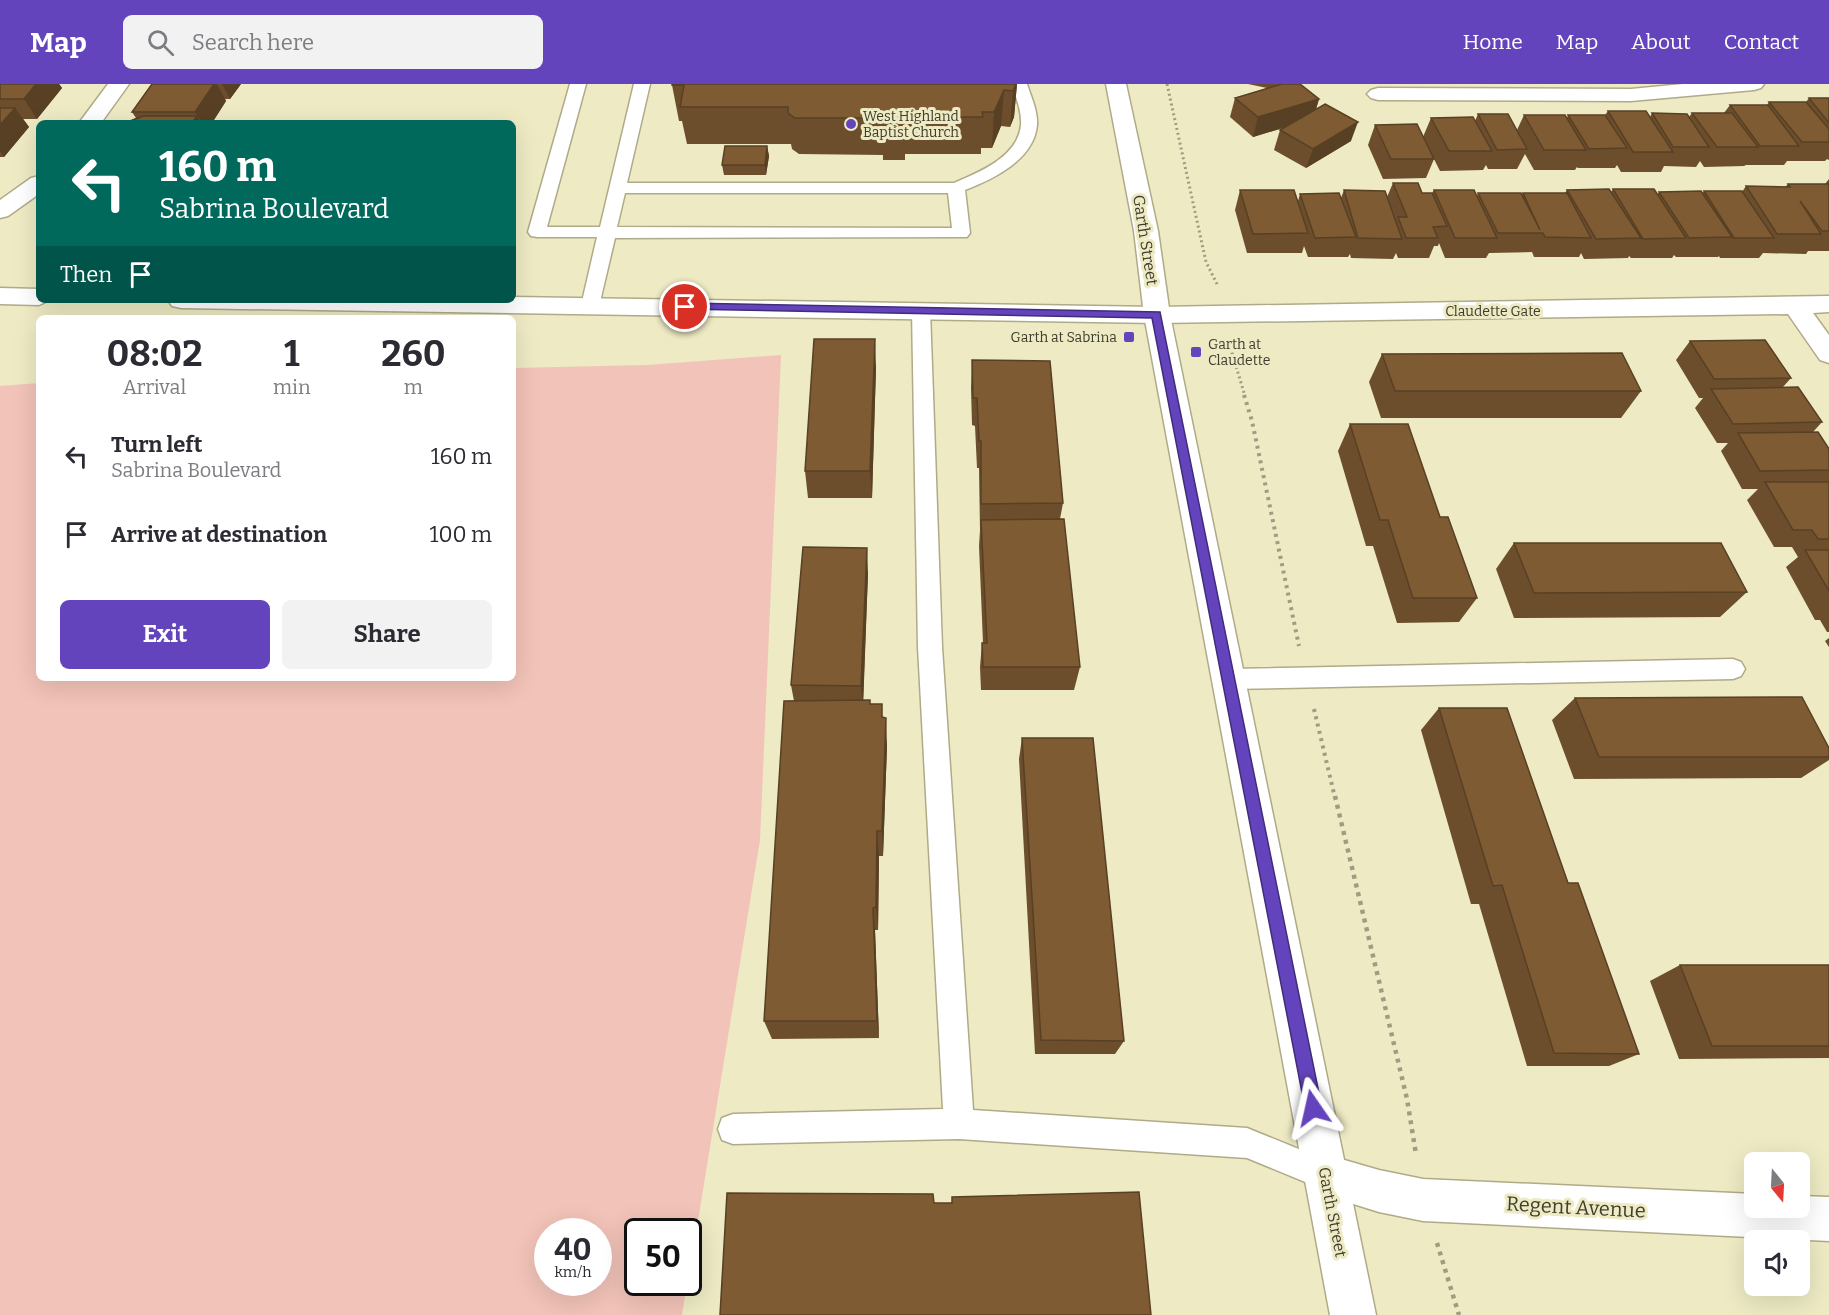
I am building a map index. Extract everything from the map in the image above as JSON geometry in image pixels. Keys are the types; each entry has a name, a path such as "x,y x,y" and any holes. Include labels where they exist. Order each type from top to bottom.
{"street":[{"path":"92,120 119,84"},
{"name":"Garth Street","path":"1116,84 1146,231 1157,315 1353,1315"},
{"path":"1378,94 1631,95 1754,84"},
{"path":"4,213 36,186"},
{"path":"4,293 36,297"},
{"name":"Claudette Gate","path":"386,303 1157,315 1829,304"},
{"path":"1795,306 1829,354"},
{"name":"Regent Avenue","path":"1327,1176 1379,1191 1423,1200 1829,1219"}],"lane":[{"path":"578,84 537,232 961,234 956,188"},
{"path":"590,306 642,84"},
{"path":"618,188 956,188 1000,166 1015,152 1026,137 1030,124 1019,84"},
{"path":"921,310 930,647 959,1124"},
{"path":"1229,679 1733,669"},
{"path":"732,1129 959,1124 1247,1143 1327,1176"}],"shaded area":[{"path":"781,355 760,840 698,1218 624,1218 624,1296 685,1296 682,1315 0,1315 0,386 36,383 36,681 516,681 516,368 648,365"}],"building":[{"path":"0,84 36,84 24,99 0,99"},
{"path":"152,84 214,84 195,112 132,112"},
{"path":"672,84 1016,84 1013,91 1004,90 994,112 982,112 983,117 905,117 905,123 882,123 882,118 795,118 788,113 788,107 680,107 684,85"},
{"path":"1282,84 1300,84 1319,99 1258,117 1235,98"},
{"path":"1809,98 1829,98 1829,123"},
{"path":"1769,102 1806,102 1829,129 1829,142 1802,142"},
{"path":"1325,104 1358,122 1313,149 1280,130"},
{"path":"1730,105 1768,105 1799,146 1760,146"},
{"path":"0,108 15,108 0,125"},
{"path":"1608,111 1646,111 1673,152 1633,152"},
{"path":"1652,113 1687,114 1709,147 1673,147"},
{"path":"1692,113 1732,113 1758,147 1717,147"},
{"path":"1478,114 1508,114 1527,149 1497,150"},
{"path":"1524,115 1565,115 1586,150 1544,150"},
{"path":"1568,115 1605,115 1627,148 1589,149"},
{"path":"143,116 197,116 194,120 133,120"},
{"path":"1473,117 1492,151 1449,151 1431,118"},
{"path":"1417,124 1434,159 1391,159 1375,125"},
{"path":"725,146 767,146 765,165 722,165"},
{"path":"1393,183 1418,183 1422,193 1432,193 1447,226 1433,227 1438,238 1406,238 1398,217 1407,217"},
{"path":"1788,184 1829,184 1829,231 1822,231 1800,201 1821,234 1777,234 1746,186 1790,187"},
{"path":"1609,189 1641,238 1596,239 1567,190"},
{"path":"1613,189 1654,189 1686,238 1643,239"},
{"path":"1240,190 1294,190 1308,233 1253,234"},
{"path":"1344,190 1385,191 1402,239 1358,238"},
{"path":"1434,190 1474,190 1497,238 1455,238"},
{"path":"1701,191 1732,237 1689,238 1659,192"},
{"path":"1704,191 1742,191 1774,238 1734,238"},
{"path":"1339,193 1356,237 1315,238 1300,194"},
{"path":"1478,193 1521,193 1540,230 1523,193 1567,193 1591,238 1545,237 1543,233 1498,233"},
{"path":"814,339 875,339 870,471 805,471"},
{"path":"1765,340 1791,378 1714,379 1690,341"},
{"path":"1622,353 1641,391 1395,391 1382,354"},
{"path":"972,360 1050,361 1063,503 981,504 981,441 979,441 977,398 973,398"},
{"path":"1798,387 1822,422 1733,424 1711,389"},
{"path":"1350,424 1408,424 1440,517 1448,517 1477,598 1413,598 1388,520 1380,520"},
{"path":"1818,432 1829,449 1829,470 1760,471 1738,433"},
{"path":"1765,482 1829,482 1829,539 1818,539 1812,530 1793,530"},
{"path":"1064,519 1080,667 983,667 982,643 987,643 981,520"},
{"path":"1514,543 1721,543 1747,592 1534,593"},
{"path":"803,547 867,548 861,686 791,685"},
{"path":"1805,550 1829,550 1829,591"},
{"path":"1802,697 1829,748 1829,757 1599,757 1575,698"},
{"path":"870,700 870,704 882,704 882,717 886,718 882,831 877,831 876,907 873,908 877,1021 764,1021 784,701"},
{"path":"1439,708 1507,708 1568,883 1578,883 1639,1054 1554,1053 1502,885 1493,886"},
{"path":"1022,738 1093,738 1124,1041 1041,1040"},
{"path":"1680,965 1829,965 1829,1046 1712,1046"},
{"path":"1139,1192 1151,1315 720,1315 727,1193 933,1194 934,1203 952,1203 952,1197"}],"place":[{"name":"West Highland Baptist Church","path":"851,124"},
{"name":"Garth at Sabrina","path":"1129,337"},
{"name":"Garth at Claudette","path":"1196,352"}],"route":[{"path":"685,307 1157,315 1313,1108"}]}
